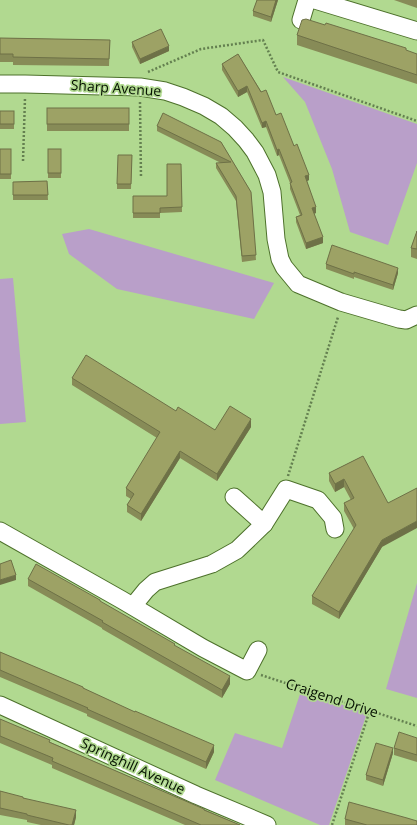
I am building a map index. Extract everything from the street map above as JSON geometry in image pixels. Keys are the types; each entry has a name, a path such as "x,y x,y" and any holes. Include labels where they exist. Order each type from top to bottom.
{"street":[{"path":"301,20 307,0"},
{"path":"315,0 417,31"},
{"name":"Sharp Avenue","path":"0,84 141,81 204,106 221,116 235,128 255,152 267,175 272,192 276,240 280,259 284,267 298,284 341,302 399,320 406,320 417,315"},
{"path":"133,606 146,590 155,582 212,564 237,550 264,524 286,489 318,500 333,518 335,529"},
{"path":"234,497 264,524"},
{"path":"0,531 133,606 203,648 247,671 258,650"},
{"name":"Springhill Avenue","path":"0,705 257,823"}],"path":[{"path":"141,178 141,81 200,49 262,40 278,72 417,121"},
{"path":"23,161 25,84"},
{"path":"286,489 338,317 341,302"},
{"name":"Craigend Drive","path":"247,671 417,726"},
{"path":"332,825 370,710"}],"shaded area":[{"path":"283,77 417,124 417,163 388,245 350,232 332,169 305,102"},
{"path":"89,229 274,283 254,319 117,289 69,254 62,234"},
{"path":"13,278 26,422 0,424 0,279"},
{"path":"417,583 417,698 386,689"},
{"path":"301,691 367,713 329,825 320,825 215,780 235,733 282,748"}],"building":[{"path":"257,0 276,0 271,17 253,11"},
{"path":"306,19 325,25 326,23 406,48 406,50 417,54 417,75 297,35 302,20"},
{"path":"161,29 169,46 140,59 132,42"},
{"path":"0,38 110,40 109,59 13,57 13,54 0,54"},
{"path":"238,54 261,92 266,90 276,115 281,113 294,146 297,144 309,175 305,176 316,207 312,208 323,237 306,243 296,217 302,215 290,183 292,182 279,149 277,150 266,121 262,123 247,86 238,91 222,64"},
{"path":"47,108 129,108 129,124 47,124"},
{"path":"0,111 14,111 14,124 0,124"},
{"path":"163,113 221,142 251,192 256,255 242,256 236,196 216,163 231,162 157,126"},
{"path":"0,149 11,149 11,174 0,174"},
{"path":"48,149 61,149 61,173 48,173"},
{"path":"118,155 132,155 131,184 117,184"},
{"path":"167,164 181,164 182,207 160,208 160,213 133,213 133,196 167,196"},
{"path":"47,181 48,195 13,195 13,182"},
{"path":"417,231 417,249 411,248"},
{"path":"332,245 398,268 393,285 326,264"},
{"path":"86,355 176,411 178,407 215,430 230,406 251,419 217,474 180,451 141,514 127,505 134,494 126,488 160,432 72,378"},
{"path":"363,456 388,503 417,488 417,521 382,540 339,612 312,596 356,525 344,503 354,498 344,479 335,484 329,473"},
{"path":"11,560 16,575 0,580 0,564"},
{"path":"36,564 230,676 222,690 28,579"},
{"path":"0,652 83,687 135,712 214,745 206,762 0,670"},
{"path":"0,719 50,740 49,742 240,825 201,825 52,761 53,758 0,736"},
{"path":"399,732 417,738 417,755 394,748"},
{"path":"376,743 393,748 383,780 366,775"},
{"path":"0,791 23,798 76,810 72,825 0,808"},
{"path":"349,802 417,821 417,825 367,825 345,819"}]}
